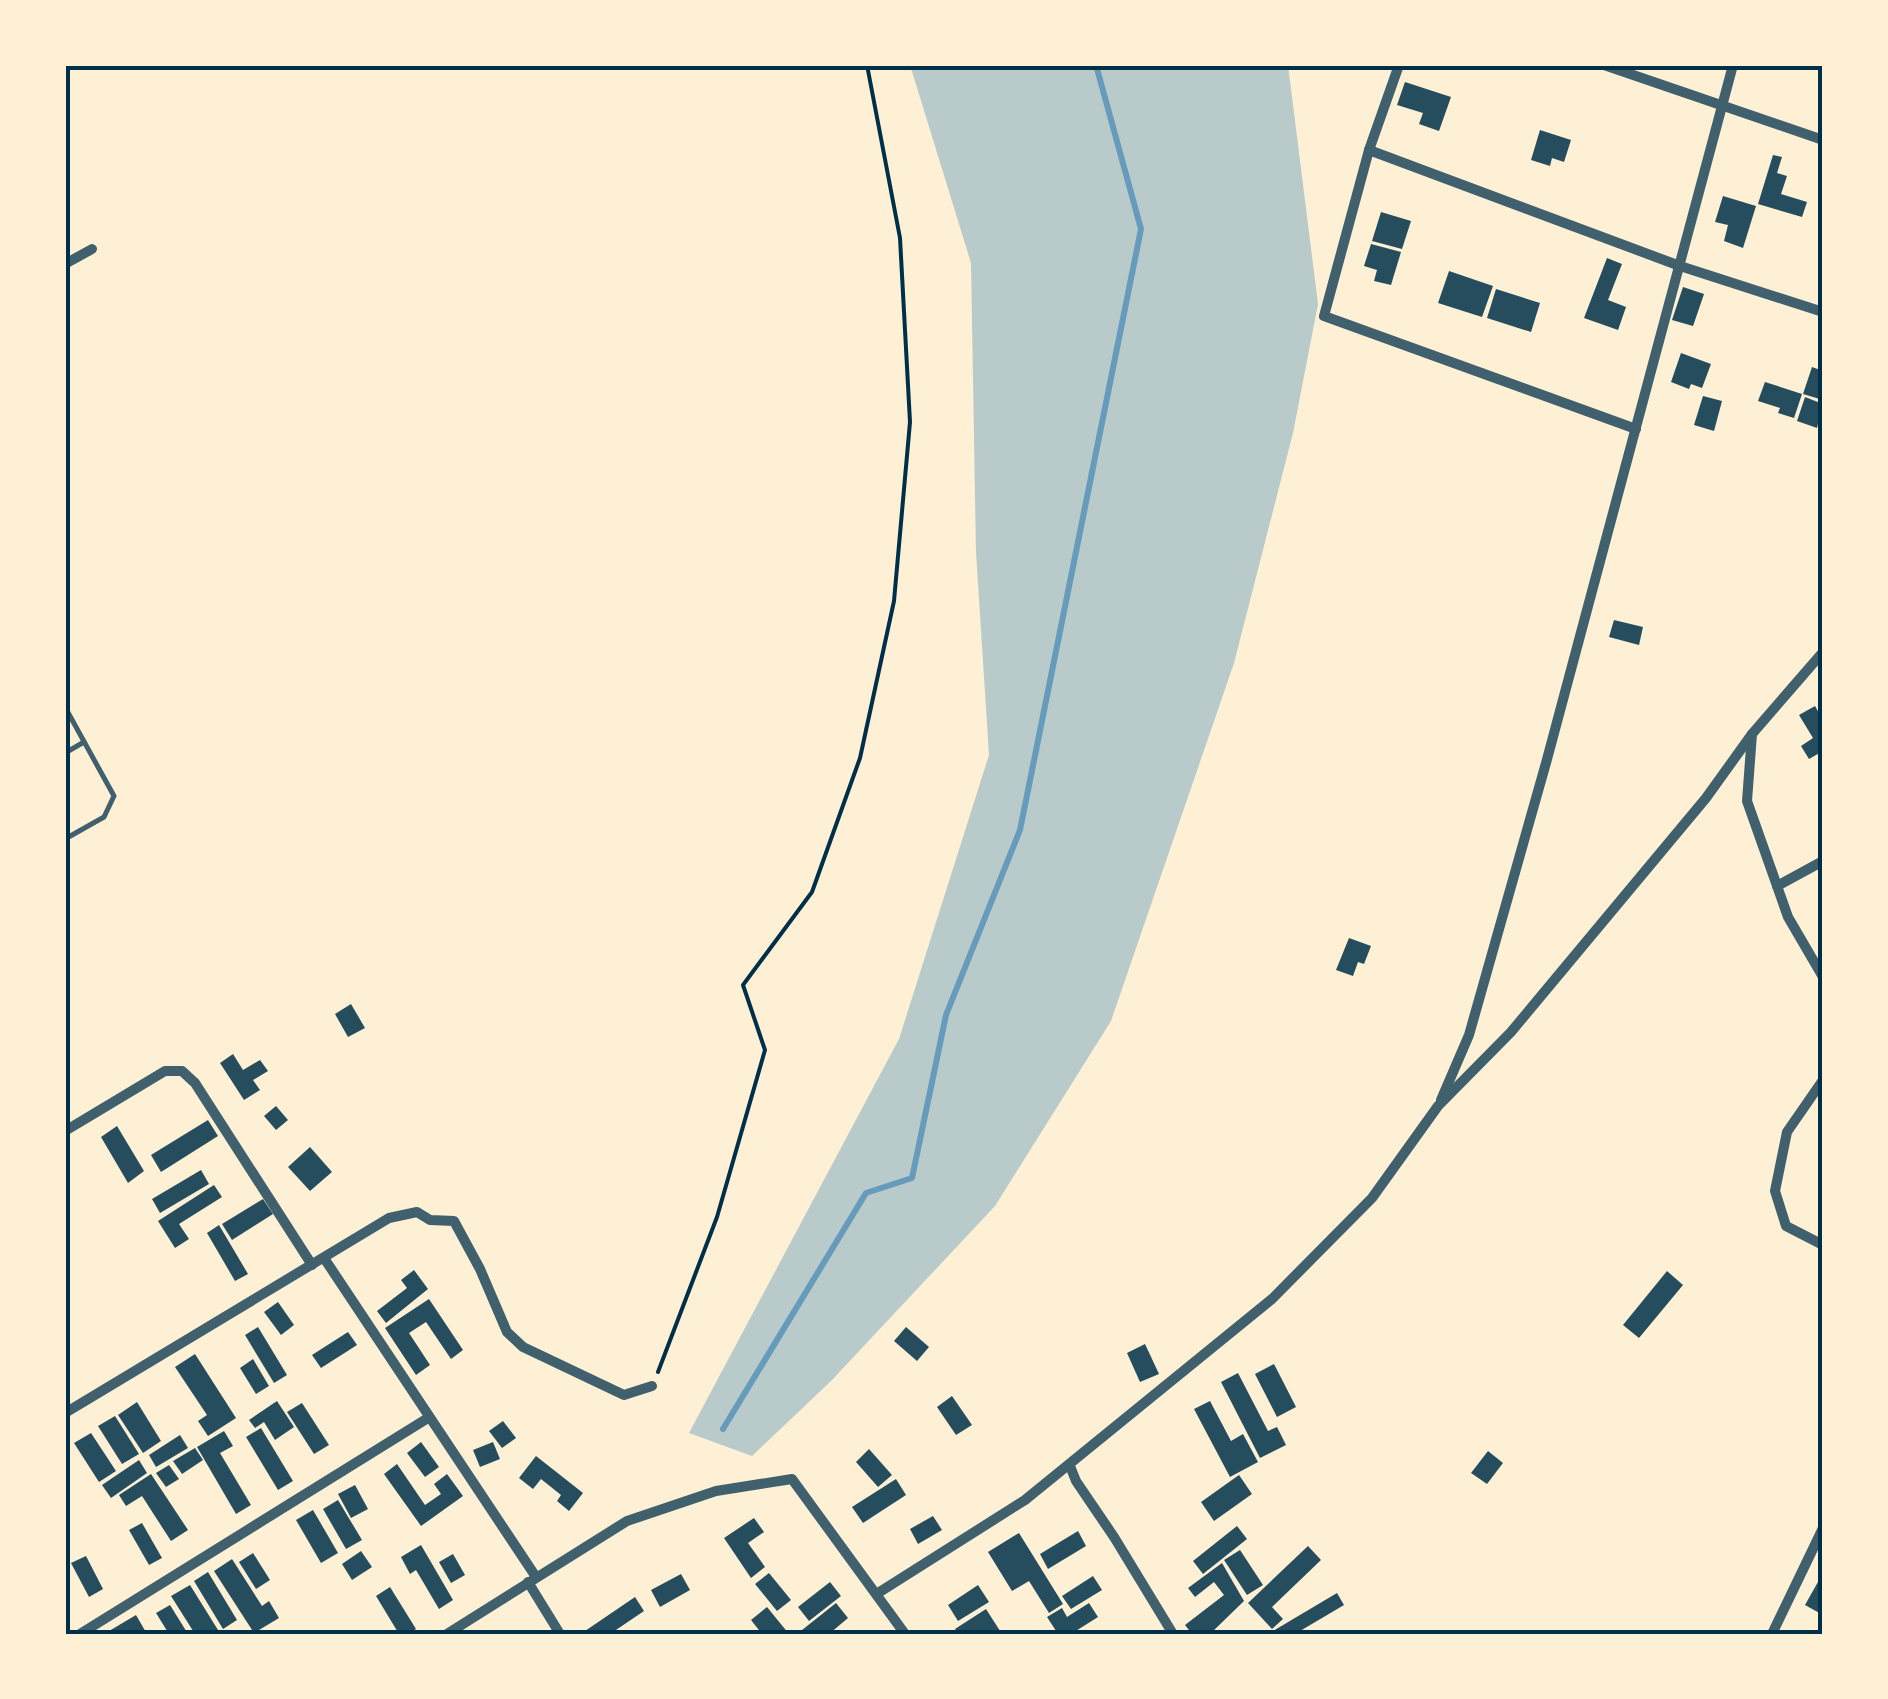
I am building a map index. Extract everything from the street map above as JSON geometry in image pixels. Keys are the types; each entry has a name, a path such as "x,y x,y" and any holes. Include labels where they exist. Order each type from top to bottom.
{"street":[{"path":"1398,65 1369,150 1324,316 1636,429"},
{"path":"1604,65 1823,140"},
{"path":"1438,1106 1468,1035 1733,65"},
{"path":"1369,150 1680,266 1823,312"},
{"path":"65,264 92,249"},
{"path":"878,1593 1025,1500 1272,1299 1372,1198 1438,1106 1511,1032 1823,652"},
{"path":"1752,734 1746,801 1788,918 1823,977"},
{"path":"1777,886 1823,861"},
{"path":"65,1131 165,1071 182,1070 195,1083 312,1265"},
{"path":"1823,1080 1786,1132 1775,1191 1786,1226 1823,1245"},
{"path":"65,1413 389,1218 417,1212 439,1222 454,1221 507,1332 522,1348 624,1395 652,1386"},
{"path":"324,1258 532,1580 560,1634"},
{"path":"80,1634 428,1418"},
{"path":"1070,1466 1076,1482 1173,1634"},
{"path":"447,1634 627,1521 716,1491 792,1479 905,1634"},
{"path":"1772,1634 1823,1528"}],"lane":[{"path":"65,707 114,796 104,817 65,839"},
{"path":"65,753 84,742"}],"path":[{"path":"652,1386 718,1218 765,1050 743,985 812,892 860,758 894,600 910,422 900,238 867,65"}],"shaded area":[{"path":"910,65 1288,65 1318,304 1293,433 1234,663 1111,1021 995,1206 831,1381 752,1456 689,1433 899,1039 989,755 976,552 971,263"}],"building":[{"path":"1405,82 1451,97 1439,131 1419,124 1423,113 1397,105"},
{"path":"1540,130 1571,140 1564,162 1552,158 1550,166 1531,160"},
{"path":"1773,155 1782,157 1777,173 1787,176 1781,194 1807,202 1802,217 1758,204"},
{"path":"1723,196 1756,206 1743,248 1724,241 1728,225 1715,222"},
{"path":"1381,212 1411,221 1402,249 1372,241"},
{"path":"1371,244 1401,252 1391,285 1374,281 1377,270 1364,266"},
{"path":"1607,258 1622,264 1608,300 1626,307 1618,330 1584,318"},
{"path":"1449,271 1493,286 1482,317 1438,303"},
{"path":"1683,287 1704,294 1693,326 1672,320"},
{"path":"1496,289 1540,303 1531,332 1487,318"},
{"path":"1681,353 1711,364 1702,388 1691,384 1689,389 1671,382"},
{"path":"1812,367 1823,371 1823,400 1803,394"},
{"path":"1765,382 1802,394 1794,418 1778,413 1780,408 1758,401"},
{"path":"1703,396 1722,401 1714,431 1694,425"},
{"path":"1805,397 1823,404 1823,425 1818,424 1817,428 1797,421"},
{"path":"1614,620 1643,627 1639,645 1609,637"},
{"path":"1815,706 1823,720 1823,751 1809,759 1801,746 1813,738 1799,715"},
{"path":"1349,938 1371,946 1364,964 1358,962 1353,976 1336,970"},
{"path":"351,1004 365,1028 348,1037 335,1014"},
{"path":"233,1054 243,1070 260,1060 268,1071 253,1080 260,1090 244,1100 220,1063"},
{"path":"276,1106 288,1120 276,1130 264,1116"},
{"path":"208,1120 218,1136 161,1172 151,1155"},
{"path":"117,1126 144,1171 128,1183 101,1137"},
{"path":"310,1147 332,1172 310,1191 288,1167"},
{"path":"201,1170 209,1184 160,1213 152,1199"},
{"path":"214,1185 222,1197 179,1224 189,1239 175,1248 158,1221"},
{"path":"263,1199 273,1214 232,1240 222,1224"},
{"path":"219,1225 248,1274 235,1281 207,1233"},
{"path":"414,1270 428,1289 386,1323 377,1311 407,1288 401,1280"},
{"path":"1667,1271 1683,1285 1639,1338 1623,1325"},
{"path":"429,1299 463,1350 451,1359 426,1322 409,1333 430,1365 416,1375 385,1328"},
{"path":"278,1302 294,1325 281,1335 264,1312"},
{"path":"258,1327 287,1375 274,1383 245,1335"},
{"path":"906,1327 929,1347 917,1361 894,1341"},
{"path":"348,1332 357,1345 321,1368 312,1355"},
{"path":"1145,1344 1159,1374 1140,1382 1127,1353"},
{"path":"195,1354 236,1418 208,1436 198,1421 207,1415 175,1367"},
{"path":"253,1359 269,1386 256,1394 240,1368"},
{"path":"1274,1364 1296,1407 1277,1417 1255,1374"},
{"path":"1238,1373 1268,1431 1277,1427 1286,1445 1260,1458 1221,1382"},
{"path":"952,1396 972,1425 956,1435 937,1407"},
{"path":"277,1401 294,1427 275,1440 264,1422 255,1428 249,1420"},
{"path":"1210,1401 1231,1441 1243,1434 1258,1462 1230,1477 1194,1409"},
{"path":"137,1402 161,1441 143,1453 118,1415"},
{"path":"302,1403 329,1445 314,1454 287,1412"},
{"path":"115,1416 139,1454 122,1464 98,1426"},
{"path":"503,1421 516,1438 502,1448 489,1431"},
{"path":"261,1428 293,1481 278,1490 246,1437"},
{"path":"224,1431 233,1446 220,1453 251,1505 236,1514 197,1447"},
{"path":"91,1433 116,1471 99,1482 74,1443"},
{"path":"180,1435 188,1448 156,1467 149,1455"},
{"path":"421,1442 439,1467 425,1477 407,1453"},
{"path":"493,1442 500,1459 480,1467 473,1450"},
{"path":"195,1448 203,1460 182,1474 173,1461"},
{"path":"869,1449 892,1475 878,1487 856,1462"},
{"path":"1488,1451 1503,1463 1487,1484 1471,1473"},
{"path":"536,1456 583,1493 569,1511 557,1501 561,1495 541,1479 533,1489 519,1478"},
{"path":"139,1460 147,1473 111,1498 102,1485"},
{"path":"397,1464 425,1505 441,1494 434,1484 447,1474 463,1496 421,1526 384,1474"},
{"path":"169,1465 179,1479 166,1487 156,1473"},
{"path":"151,1474 188,1530 171,1541 142,1496 126,1506 119,1495"},
{"path":"1239,1475 1252,1494 1214,1521 1201,1502"},
{"path":"896,1479 906,1495 863,1523 852,1507"},
{"path":"355,1485 368,1509 351,1518 338,1494"},
{"path":"338,1500 362,1540 346,1549 323,1509"},
{"path":"313,1510 338,1553 321,1563 296,1520"},
{"path":"933,1516 942,1530 918,1544 910,1529"},
{"path":"754,1518 764,1532 748,1543 765,1567 751,1578 724,1538"},
{"path":"142,1523 162,1558 149,1565 129,1530"},
{"path":"1237,1526 1247,1539 1203,1574 1193,1561"},
{"path":"1078,1531 1086,1546 1048,1569 1040,1554"},
{"path":"1019,1533 1063,1604 1049,1613 1029,1581 1012,1591 988,1552"},
{"path":"421,1545 453,1600 439,1609 416,1570 410,1574 401,1557"},
{"path":"1308,1546 1321,1560 1272,1607 1283,1619 1272,1629 1248,1603"},
{"path":"1240,1550 1263,1585 1247,1595 1224,1560"},
{"path":"361,1551 372,1567 352,1580 342,1564"},
{"path":"253,1553 270,1580 256,1589 239,1562"},
{"path":"453,1554 465,1575 451,1583 439,1562"},
{"path":"86,1556 103,1589 89,1597 71,1563"},
{"path":"232,1559 262,1606 269,1601 279,1618 254,1633 214,1571"},
{"path":"1222,1563 1244,1601 1210,1634 1192,1634 1185,1625 1224,1595 1214,1582 1195,1597 1188,1588"},
{"path":"208,1572 237,1620 223,1629 194,1581"},
{"path":"769,1573 791,1600 777,1611 755,1584"},
{"path":"1823,1573 1823,1615 1805,1605"},
{"path":"681,1574 690,1590 660,1607 651,1590"},
{"path":"1093,1576 1102,1590 1071,1609 1062,1596"},
{"path":"830,1582 841,1596 809,1621 798,1607"},
{"path":"190,1585 218,1630 211,1634 195,1634 171,1596"},
{"path":"978,1585 989,1602 958,1621 948,1605"},
{"path":"390,1587 416,1629 408,1634 399,1634 376,1596"},
{"path":"1337,1593 1344,1605 1295,1634 1273,1631"},
{"path":"635,1597 644,1611 610,1634 587,1634 585,1631"},
{"path":"836,1603 848,1618 829,1634 797,1634"},
{"path":"1089,1603 1098,1617 1071,1634 1058,1634 1047,1617 1062,1608 1067,1617"},
{"path":"170,1605 188,1634 169,1634 156,1613"},
{"path":"767,1607 789,1634 762,1634 751,1620"},
{"path":"986,1609 1002,1634 958,1634 955,1629"},
{"path":"136,1615 147,1634 104,1634"}],"waterway":[{"path":"723,1429 866,1193 912,1178 946,1015 1020,830 1141,229 1096,65"}]}
